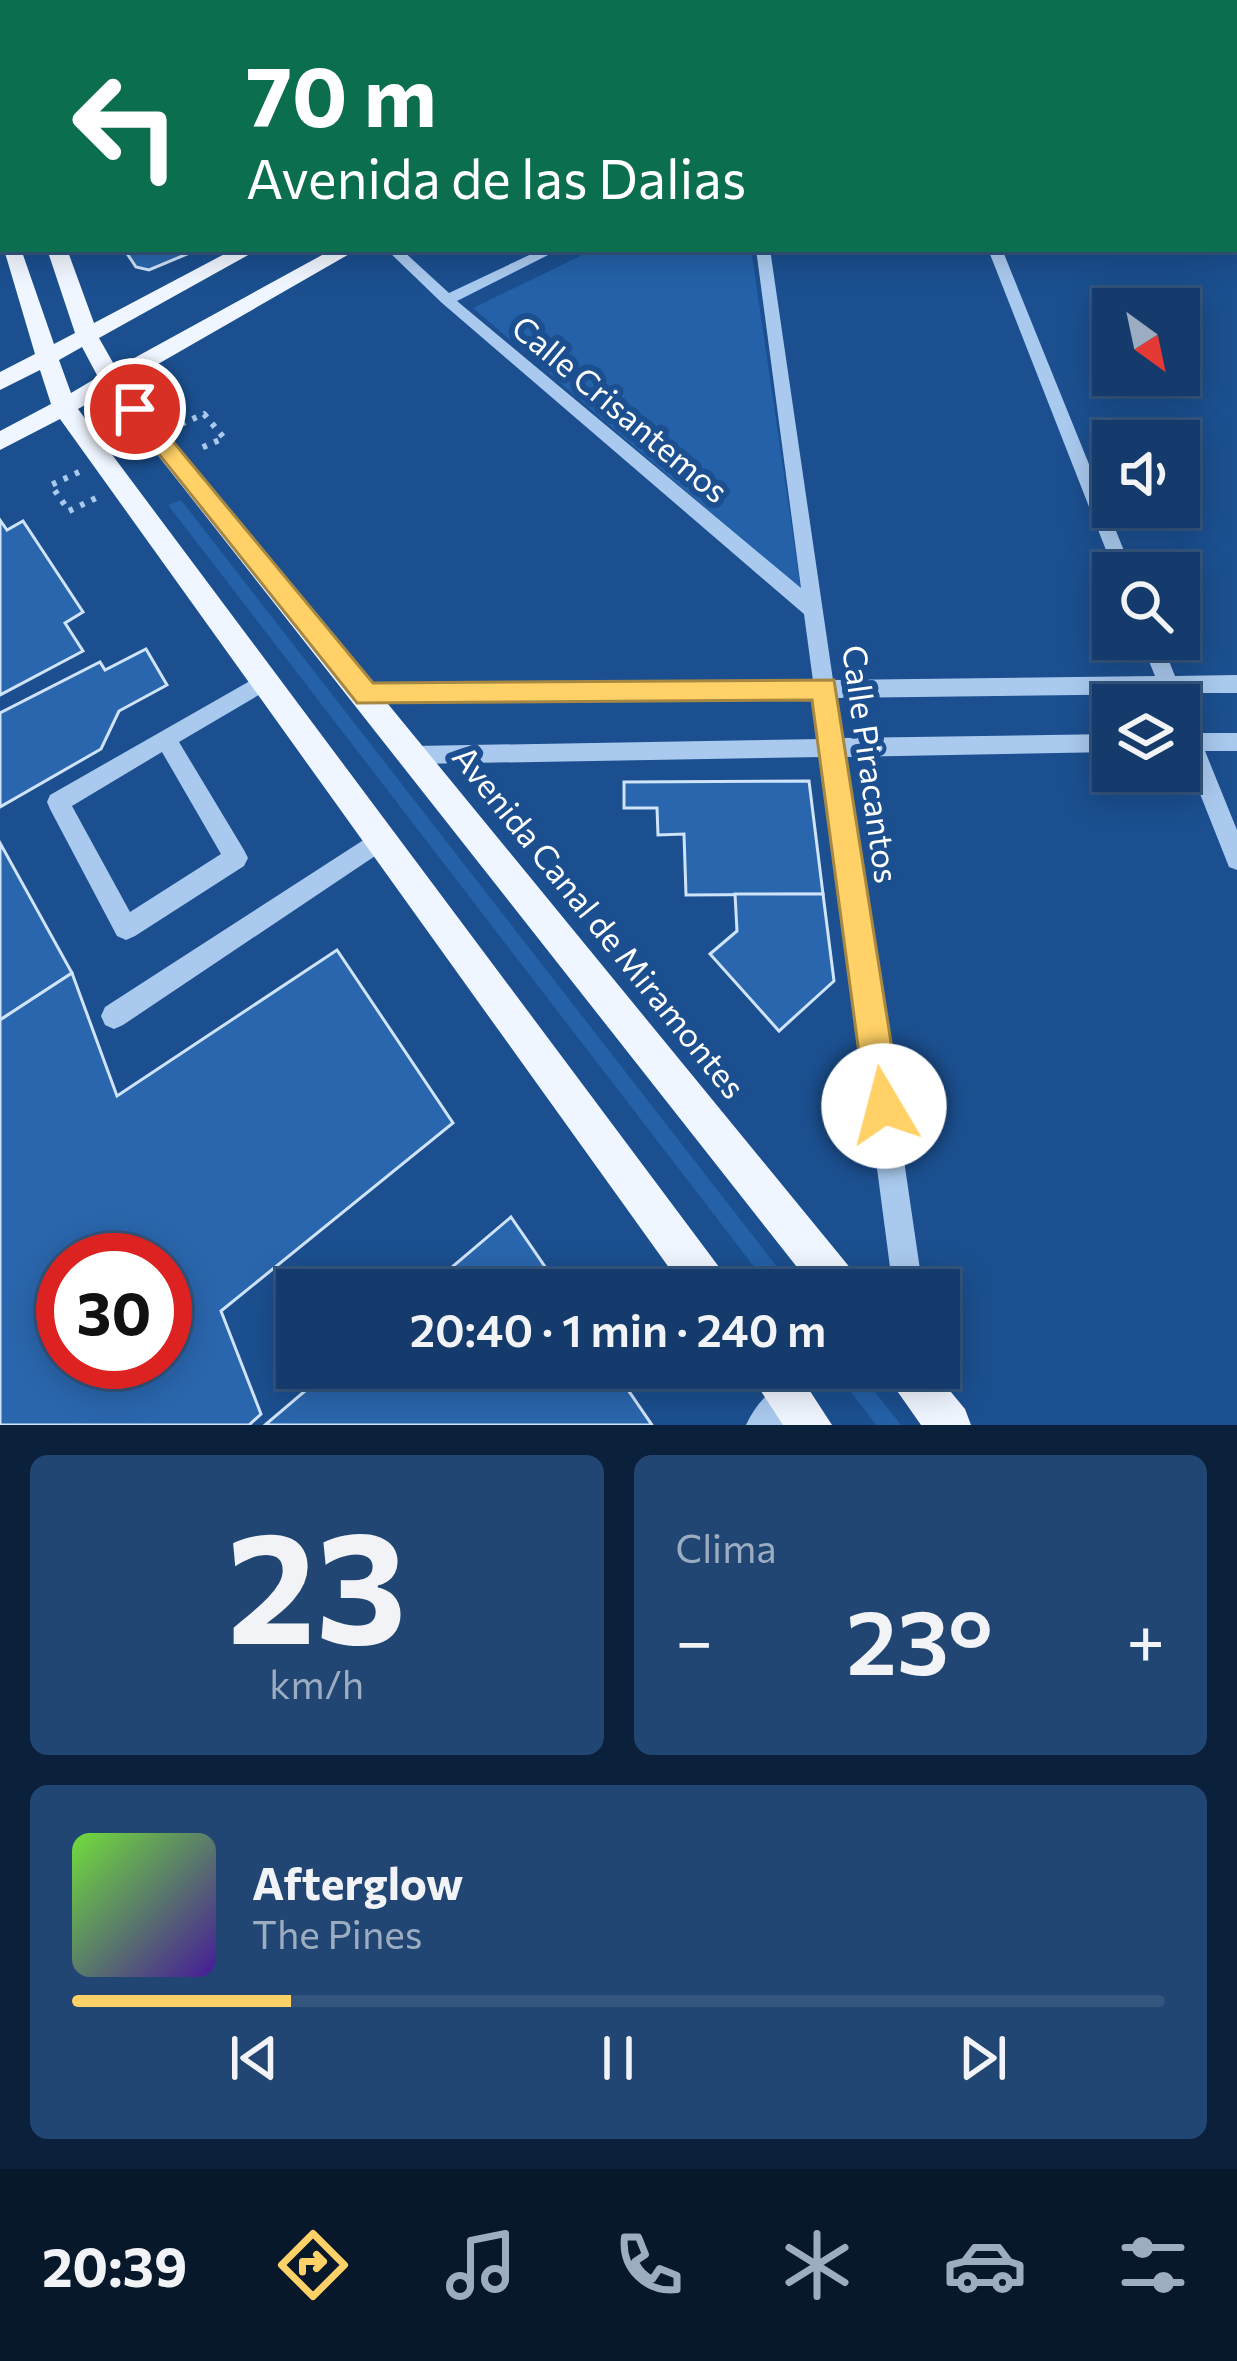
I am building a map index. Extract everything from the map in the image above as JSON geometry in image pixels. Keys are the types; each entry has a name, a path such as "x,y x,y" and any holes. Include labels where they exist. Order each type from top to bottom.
{"main road":[{"path":"12,252 64,408 695,1269"},
{"name":"Avenida Canal de Miramontes","path":"58,252 88,338 113,382 824,1269"},
{"path":"0,382 245,252"},
{"path":"0,442 343,252"},
{"path":"924,1389 949,1425"}],"street":[{"name":"Calle Crisantemos","path":"396,252 814,610"},
{"path":"447,300 547,252"},
{"name":"Calle Piracantos","path":"763,252 905,1269"},
{"path":"996,252 1116,552"},
{"path":"166,740 236,858 126,928 58,802 262,683"},
{"path":"1200,694 1237,684"},
{"path":"366,695 824,688 1092,698"},
{"path":"1200,742 1237,742"},
{"path":"414,755 1092,743"},
{"path":"1200,776 1237,859"},
{"path":"114,1016 379,841"}],"path":[{"path":"204,414 224,438"},
{"path":"51,485 69,511"}],"shaded area":[{"path":"589,252 751,252 801,590 473,308"},
{"path":"181,500 779,1269 756,1269 168,505"},
{"path":"849,1389 873,1389 901,1425 876,1425"}],"building":[{"path":"126,252 192,252 149,270 136,267"},
{"path":"0,520 7,530 23,521 83,612 65,623 83,651 0,695"},
{"path":"146,649 167,685 119,711 101,749 0,807 0,713 100,662 105,670"},
{"path":"809,781 823,894 686,895 684,834 658,835 657,808 624,808 624,782"},
{"path":"0,843 72,973 0,1020"},
{"path":"735,894 823,894 834,981 779,1031 710,954 737,931"},
{"path":"337,950 453,1123 221,1311 261,1414 249,1425 0,1425 0,1020 72,973 117,1096"},
{"path":"511,1217 547,1269 450,1269"},
{"path":"307,1389 627,1389 652,1425 265,1425"}],"route":[{"path":"135,409 366,695 824,688 884,1106"}]}
